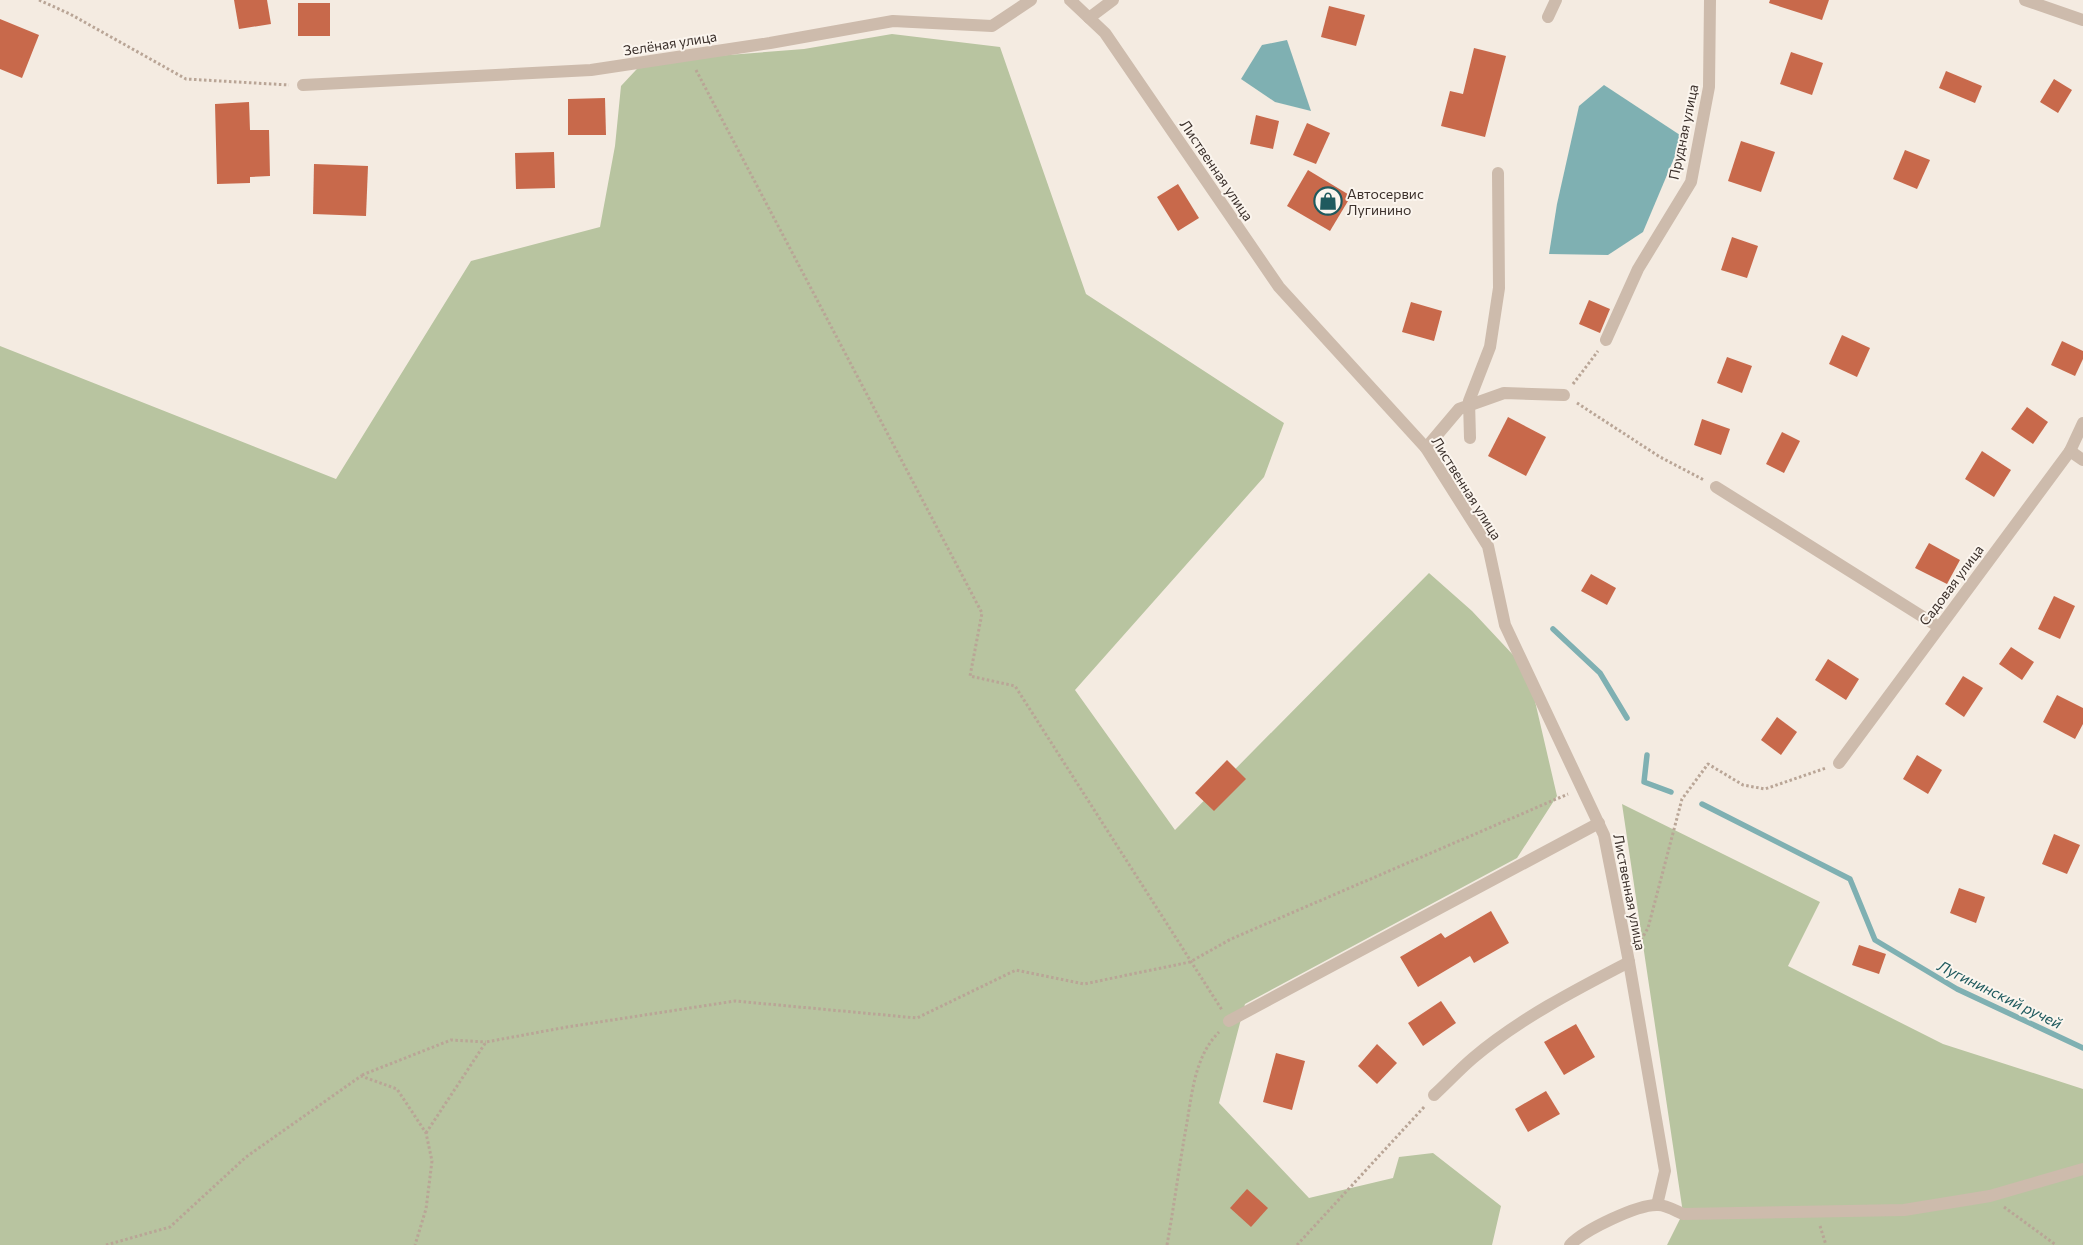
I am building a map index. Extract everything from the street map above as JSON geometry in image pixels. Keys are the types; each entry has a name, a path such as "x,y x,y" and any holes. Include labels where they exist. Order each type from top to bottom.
{"street":[{"name":"Зелёная улица","path":"303,85 591,70 688,56 893,21 992,26 1031,0"},
{"path":"1089,18 1113,0"},
{"path":"1548,17 1556,0"},
{"name":"Прудная улица","path":"1606,340 1638,269 1691,182 1709,87 1710,0"},
{"path":"2025,0 2083,20"},
{"name":"Лиственная улица","path":"1071,4 1105,33 1279,287 1426,448 1488,546 1505,625 1604,835 1629,962 1665,1171 1657,1205"},
{"path":"1470,438 1469,405 1490,347 1499,288 1498,173"},
{"path":"1426,448 1460,409 1469,405 1504,393 1564,395"},
{"name":"Садовая улица","path":"1839,763 2070,451 2083,423"},
{"path":"2070,451 2083,460"},
{"path":"1716,486 1939,627"},
{"path":"1229,1021 1599,823"},
{"path":"1434,1095 1473,1058 1522,1022 1583,986 1629,962"},
{"path":"1570,1245 1599,1224 1622,1214 1657,1205 1684,1214 1904,1210 1990,1196 2083,1169"}],"path":[{"path":"40,0 70,14 186,79 303,85"},
{"path":"688,56 982,613 970,676 1015,686 1229,1021 1209,1042 1195,1075 1167,1245"},
{"path":"1606,340 1564,395 1660,457 1716,486"},
{"path":"1629,962 1648,928 1682,799 1708,764 1743,785 1765,789 1839,763"},
{"path":"106,1245 170,1227 246,1158 362,1076 451,1040 486,1042 567,1027 735,1001 917,1018 1016,970 1084,984 1190,962 1231,939 1582,787"},
{"path":"426,1133 486,1042"},
{"path":"362,1076 397,1089 426,1133 432,1161 426,1209 415,1245"},
{"path":"1297,1245 1434,1095"},
{"path":"1990,1196 2056,1245"}],"green space":[{"path":"892,34 1000,47 1086,294 1284,423 1264,477 1075,690 1175,830 1429,573 1472,611 1528,671 1557,796 1517,858 1245,1004 1219,1103 1309,1198 1393,1178 1399,1157 1433,1153 1501,1206 1492,1245 0,1245 0,346 336,479 471,261 600,227 615,146 621,86 649,56 715,56 804,49"},
{"path":"1622,804 1820,902 1788,966 1943,1044 2083,1089 2083,1245 1667,1245 1683,1213"}],"water":[{"path":"1287,40 1311,111 1275,102 1241,79 1262,45"},
{"path":"1604,85 1683,137 1643,232 1608,255 1549,254 1557,204 1579,106"}],"building":[{"path":"234,0 267,0 271,24 239,29"},
{"path":"1770,0 1829,0 1822,20 1769,3"},
{"path":"298,3 330,3 330,36 298,36"},
{"path":"1329,6 1365,15 1356,46 1321,37"},
{"path":"0,19 39,35 22,78 0,69"},
{"path":"1474,48 1506,56 1485,137 1441,126 1450,91 1463,94"},
{"path":"1791,52 1823,63 1812,95 1780,84"},
{"path":"1946,71 1982,86 1975,103 1939,88"},
{"path":"2054,79 2072,90 2058,113 2040,102"},
{"path":"605,98 606,135 568,135 568,99"},
{"path":"249,102 250,130 269,130 270,176 250,177 250,183 217,184 215,104"},
{"path":"1256,115 1279,121 1273,149 1250,144"},
{"path":"1307,123 1330,133 1316,164 1293,155"},
{"path":"1741,141 1775,152 1761,192 1728,181"},
{"path":"1905,150 1930,160 1917,189 1893,179"},
{"path":"554,152 555,188 516,189 515,153"},
{"path":"314,164 368,166 366,216 313,214"},
{"path":"1308,170 1351,196 1330,231 1287,206"},
{"path":"1178,184 1199,218 1178,231 1157,197"},
{"path":"1732,237 1758,246 1747,278 1721,270"},
{"path":"1589,300 1610,309 1600,333 1579,324"},
{"path":"1411,302 1442,311 1434,341 1402,332"},
{"path":"1842,335 1870,348 1857,377 1829,364"},
{"path":"2062,341 2083,351 2083,359 2075,376 2051,365"},
{"path":"1727,357 1752,366 1742,393 1717,383"},
{"path":"2027,407 2048,422 2033,444 2011,429"},
{"path":"1508,417 1546,437 1526,476 1488,456"},
{"path":"1702,419 1730,429 1721,455 1694,445"},
{"path":"1782,432 1800,441 1784,473 1766,464"},
{"path":"1982,451 2011,470 1994,497 1965,479"},
{"path":"1929,543 1960,560 1947,584 1915,568"},
{"path":"1591,574 1616,588 1607,605 1581,591"},
{"path":"2054,596 2075,606 2060,639 2038,629"},
{"path":"2011,647 2034,662 2022,680 1999,664"},
{"path":"1828,659 1859,679 1846,700 1815,680"},
{"path":"1963,676 1983,688 1964,717 1945,704"},
{"path":"2057,695 2083,708 2083,724 2075,739 2043,722"},
{"path":"1777,717 1797,732 1781,755 1761,740"},
{"path":"1917,755 1942,770 1928,794 1903,779"},
{"path":"1227,760 1246,779 1214,811 1195,793"},
{"path":"2054,834 2080,845 2067,874 2042,864"},
{"path":"1959,888 1985,897 1976,923 1950,913"},
{"path":"1491,911 1509,943 1474,963 1470,956 1418,987 1400,957 1441,933 1445,938"},
{"path":"1859,945 1886,954 1879,974 1852,965"},
{"path":"1441,1001 1456,1023 1423,1046 1408,1023"},
{"path":"1576,1024 1595,1057 1564,1075 1544,1042"},
{"path":"1377,1044 1397,1063 1377,1084 1358,1066"},
{"path":"1276,1053 1305,1061 1292,1110 1263,1102"},
{"path":"1546,1091 1560,1114 1528,1132 1515,1109"},
{"path":"1247,1189 1268,1208 1251,1227 1230,1208"}],"waterway":[{"name":"Лугининский ручей","path":"1553,629 1600,673 1627,718"},
{"name":"Лугининский ручей","path":"1647,755 1644,782 1671,792"},
{"name":"Лугининский ручей","path":"1702,804 1850,879 1875,940 1957,989 2083,1048"}],"place":[{"name":"Автосервис Лугинино","path":"1328,201"}]}
